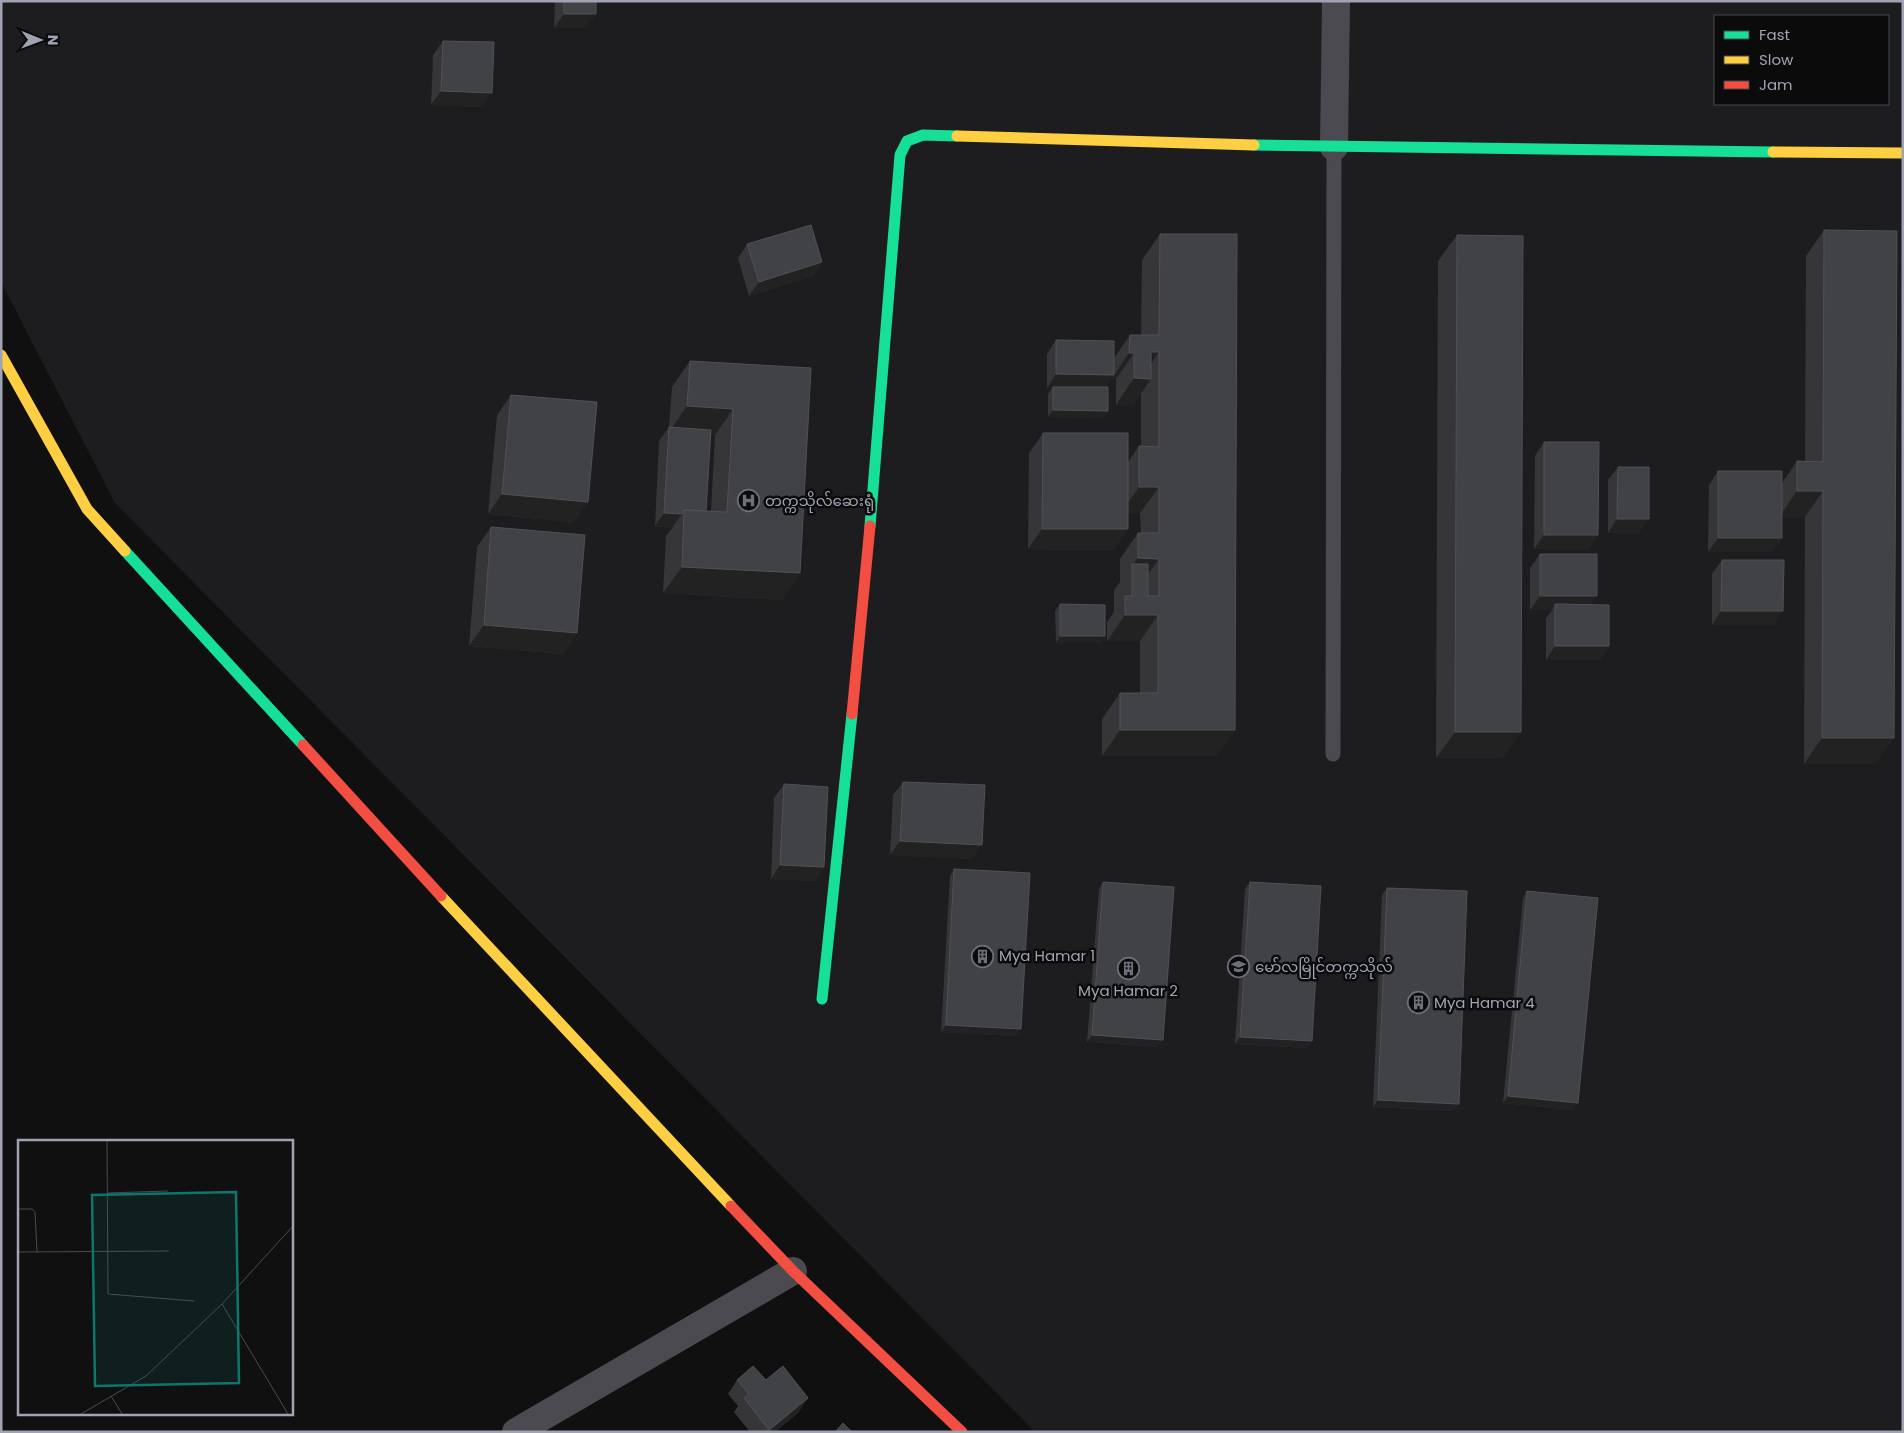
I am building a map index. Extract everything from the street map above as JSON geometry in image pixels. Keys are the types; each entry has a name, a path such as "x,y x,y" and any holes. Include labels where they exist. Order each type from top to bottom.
{"street":[{"path":"1334,147 1336,1"},
{"path":"822,999 862,620 900,155 906,142 923,135 1334,147 1903,153"},
{"path":"1,355 87,509 668,1141 793,1271 962,1432"},
{"path":"516,1432 793,1271"}],"lane":[{"path":"1333,754 1334,147"}],"shaded area":[{"name":"မော်လမြိုင်တက္ကသိုလ်","path":"1,1 1903,1 1903,1432 1035,1432 115,503 1,282"}],"building":[{"path":"564,1 596,1 596,14 564,14"},
{"path":"443,41 494,42 492,93 441,91"},
{"path":"811,225 822,262 759,282 747,244"},
{"path":"1824,230 1897,231 1894,738 1822,738 1823,491 1797,491 1797,461 1823,462"},
{"path":"1160,234 1237,234 1235,730 1120,730 1120,693 1158,693 1158,615 1125,615 1125,596 1132,596 1132,564 1148,564 1148,596 1159,596 1159,559 1138,558 1138,533 1159,533 1159,487 1139,487 1139,446 1159,447 1159,352 1151,352 1151,379 1134,378 1134,353 1129,353 1130,335 1159,335"},
{"path":"1457,235 1523,236 1521,732 1455,732"},
{"path":"1056,340 1114,341 1114,375 1056,374"},
{"path":"690,361 811,368 800,573 682,567 684,510 727,512 733,409 687,406"},
{"path":"1053,387 1108,387 1108,411 1053,410"},
{"path":"511,395 597,402 588,502 502,494"},
{"path":"669,427 711,430 706,511 684,510 682,514 664,513"},
{"path":"1043,433 1128,433 1128,529 1042,529"},
{"path":"1544,442 1599,442 1598,535 1544,535"},
{"path":"1618,467 1649,467 1649,519 1617,519"},
{"path":"1718,471 1782,471 1782,538 1718,538"},
{"path":"491,527 585,535 577,633 484,625"},
{"path":"1540,554 1597,554 1597,596 1540,596"},
{"path":"1722,560 1784,560 1783,611 1721,611"},
{"path":"1060,604 1105,605 1105,636 1060,636"},
{"path":"1555,604 1609,605 1609,646 1555,646"},
{"path":"903,782 985,785 982,845 900,841"},
{"path":"784,784 828,787 824,867 780,865"},
{"name":"Mya Hamar 1","path":"954,869 1030,873 1021,1029 946,1025"},
{"name":"Mya Hamar 2","path":"1103,882 1174,887 1163,1040 1092,1035"},
{"path":"1250,882 1321,886 1312,1041 1240,1037"},
{"name":"Mya Hamar 4","path":"1387,888 1467,891 1459,1104 1378,1100"},
{"path":"1527,891 1598,898 1578,1103 1508,1096"},
{"path":"753,1366 766,1380 783,1366 808,1398 769,1430 744,1398 749,1394 737,1380"},
{"path":"843,1423 852,1432 835,1432"}],"traffic: fast":[{"path":"870,526 900,155 907,141 923,135 957,136"},
{"path":"1254,145 1773,152"},
{"path":"125,551 303,745"},
{"path":"822,999 852,714"}],"traffic: slow":[{"path":"957,136 1254,145"},
{"path":"1773,152 1903,153"},
{"path":"1,355 87,509 125,551"},
{"path":"441,896 731,1206"}],"traffic: jam":[{"path":"852,714 870,526"},
{"path":"303,745 441,896"},
{"path":"731,1206 793,1271 962,1432"}],"place":[{"name":"တက္ကသိုလ်ဆေးရုံ","path":"749,501"},
{"name":"Mya Hamar 1","path":"983,956"},
{"name":"မော်လမြိုင်တက္ကသိုလ်","path":"1239,967"},
{"name":"Mya Hamar 2","path":"1128,968"},
{"name":"Mya Hamar 4","path":"1418,1003"}]}
